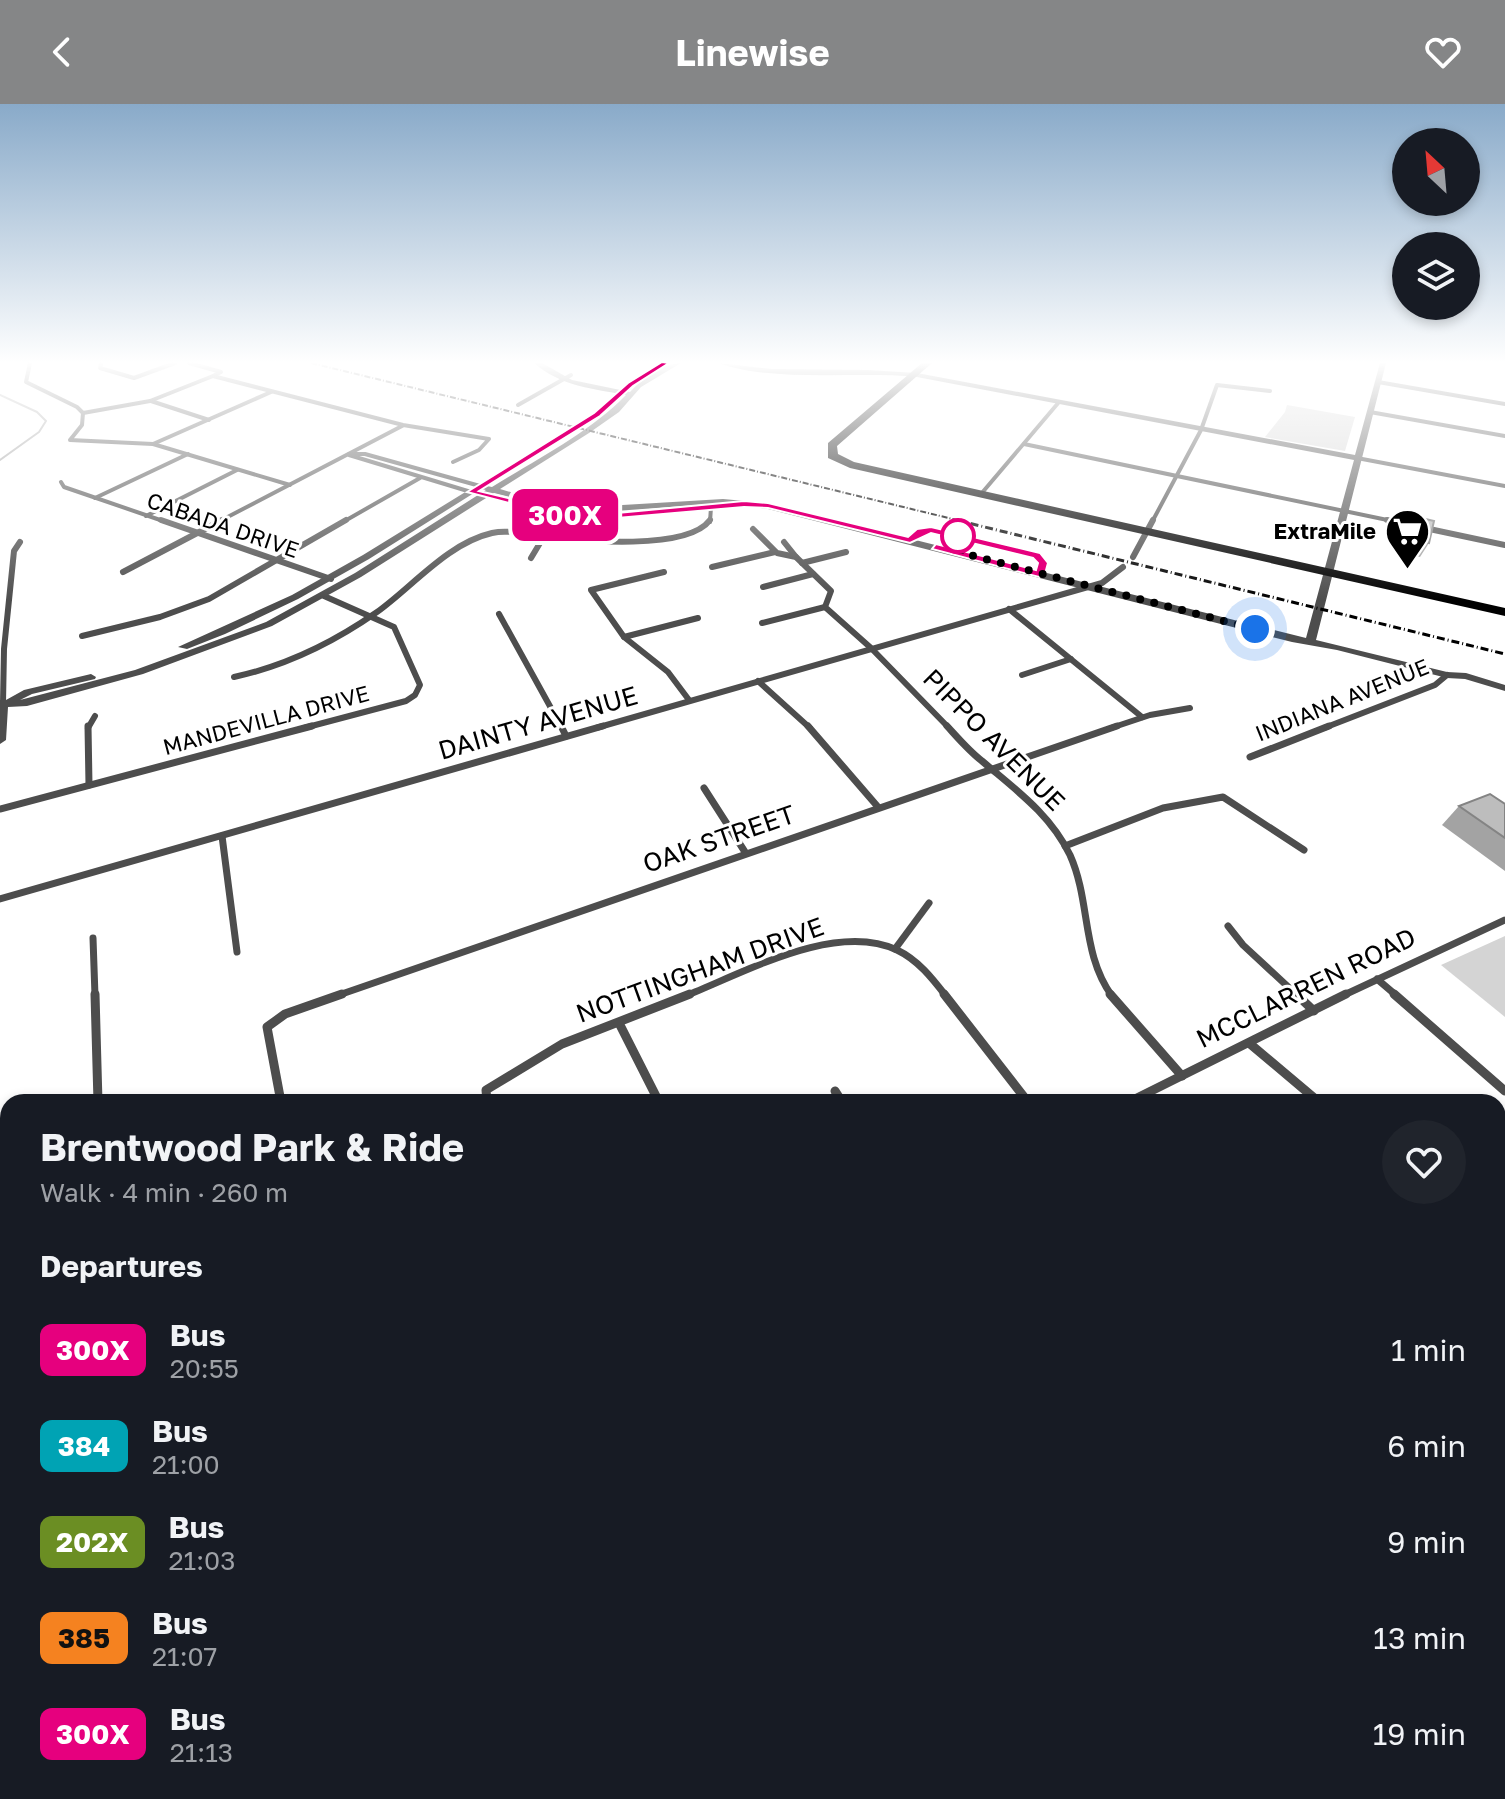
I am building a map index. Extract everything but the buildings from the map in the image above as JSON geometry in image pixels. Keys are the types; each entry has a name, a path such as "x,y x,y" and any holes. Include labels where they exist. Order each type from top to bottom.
{"main road":[{"path":"835,442 832,445 832,456 850,465 1505,612"},
{"path":"1327,573 1505,618"}],"street":[{"path":"105,442 153,444 290,485"},
{"path":"153,444 157,442"},
{"path":"123,572 371,442"},
{"path":"453,462 488,442"},
{"path":"2,704 28,692 102,673 219,634 272,611 564,442"},
{"path":"1133,557 1194,442"},
{"path":"1275,442 1505,486"},
{"path":"1310,642 1361,442"},
{"path":"981,494 1024,444 1505,545"},
{"path":"95,498 189,454"},
{"path":"349,454 365,454 567,515 617,515 744,504"},
{"path":"349,454 355,459 420,478 557,506 589,510 723,501 798,512 1447,675 1505,698"},
{"path":"146,516 238,470"},
{"path":"82,636 141,622 199,603 420,478"},
{"name":"CABADA DRIVE","path":"61,482 64,487 331,579"},
{"path":"2,704 27,703 168,663 269,624 324,596 482,491"},
{"path":"234,677 262,672 371,616 486,534 501,531 543,538 622,541 686,534 710,523 711,507"},
{"path":"753,529 775,552"},
{"path":"531,558 543,538"},
{"path":"0,740 4,649 14,551 20,542"},
{"path":"762,623 825,607 831,591 784,542"},
{"path":"712,567 775,552 796,557"},
{"path":"802,563 846,552"},
{"name":"DAINTY AVENUE","path":"0,899 1102,583 1123,567"},
{"path":"664,572 591,590 624,637 668,672 689,700"},
{"path":"763,587 813,574"},
{"name":"MANDEVILLA DRIVE","path":"0,809 406,701 415,695 420,685 394,627 324,596"},
{"name":"PIPPO AVENUE","path":"825,607 1047,820 1076,867 1088,948 1100,978 1123,1010 1182,1076"},
{"path":"1009,609 1142,717"},
{"path":"499,614 566,736"},
{"path":"624,637 698,618"},
{"path":"1022,675 1071,659"},
{"path":"1447,675 1466,676 1505,688"},
{"name":"INDIANA AVENUE","path":"1250,757 1435,685 1447,675"},
{"path":"758,681 770,695 816,733 878,807"},
{"name":"OAK STREET","path":"280,1094 267,1027 295,1010 1142,717 1190,708"},
{"path":"89,785 88,724 95,716"},
{"path":"704,788 745,852"},
{"path":"1065,846 1163,808 1223,797 1304,850"},
{"path":"222,836 237,952"},
{"path":"895,949 929,903"},
{"name":"MCCLARREN ROAD","path":"1145,1094 1377,979 1505,920"},
{"path":"1228,926 1243,945 1314,1011"},
{"path":"93,938 98,1094"},
{"name":"NOTTINGHAM DRIVE","path":"486,1094 486,1090 562,1044 811,947 856,940 895,949 915,961 935,982 1022,1094"},
{"path":"1377,979 1505,1091"},
{"path":"619,1023 655,1094"},
{"path":"1249,1043 1310,1094"}],"shaded area":[{"path":"1294,442 1348,442 1345,451"},
{"path":"1505,936 1505,1017 1441,965"}],"waterway":[{"path":"0,460 25,442"}],"railway":[{"path":"636,442 965,522"},
{"path":"956,520 1505,654"}],"bus line":[{"name":"300X","path":"553,442 471,492 567,515 617,515 744,504 768,506 910,540 920,531 931,530 1037,555 1043,563 1042,569 1039,574 936,547"}],"place":[{"name":"ExtraMile","path":"1407,570"}],"route":[{"path":"958,536 962,553 1255,629"}]}
